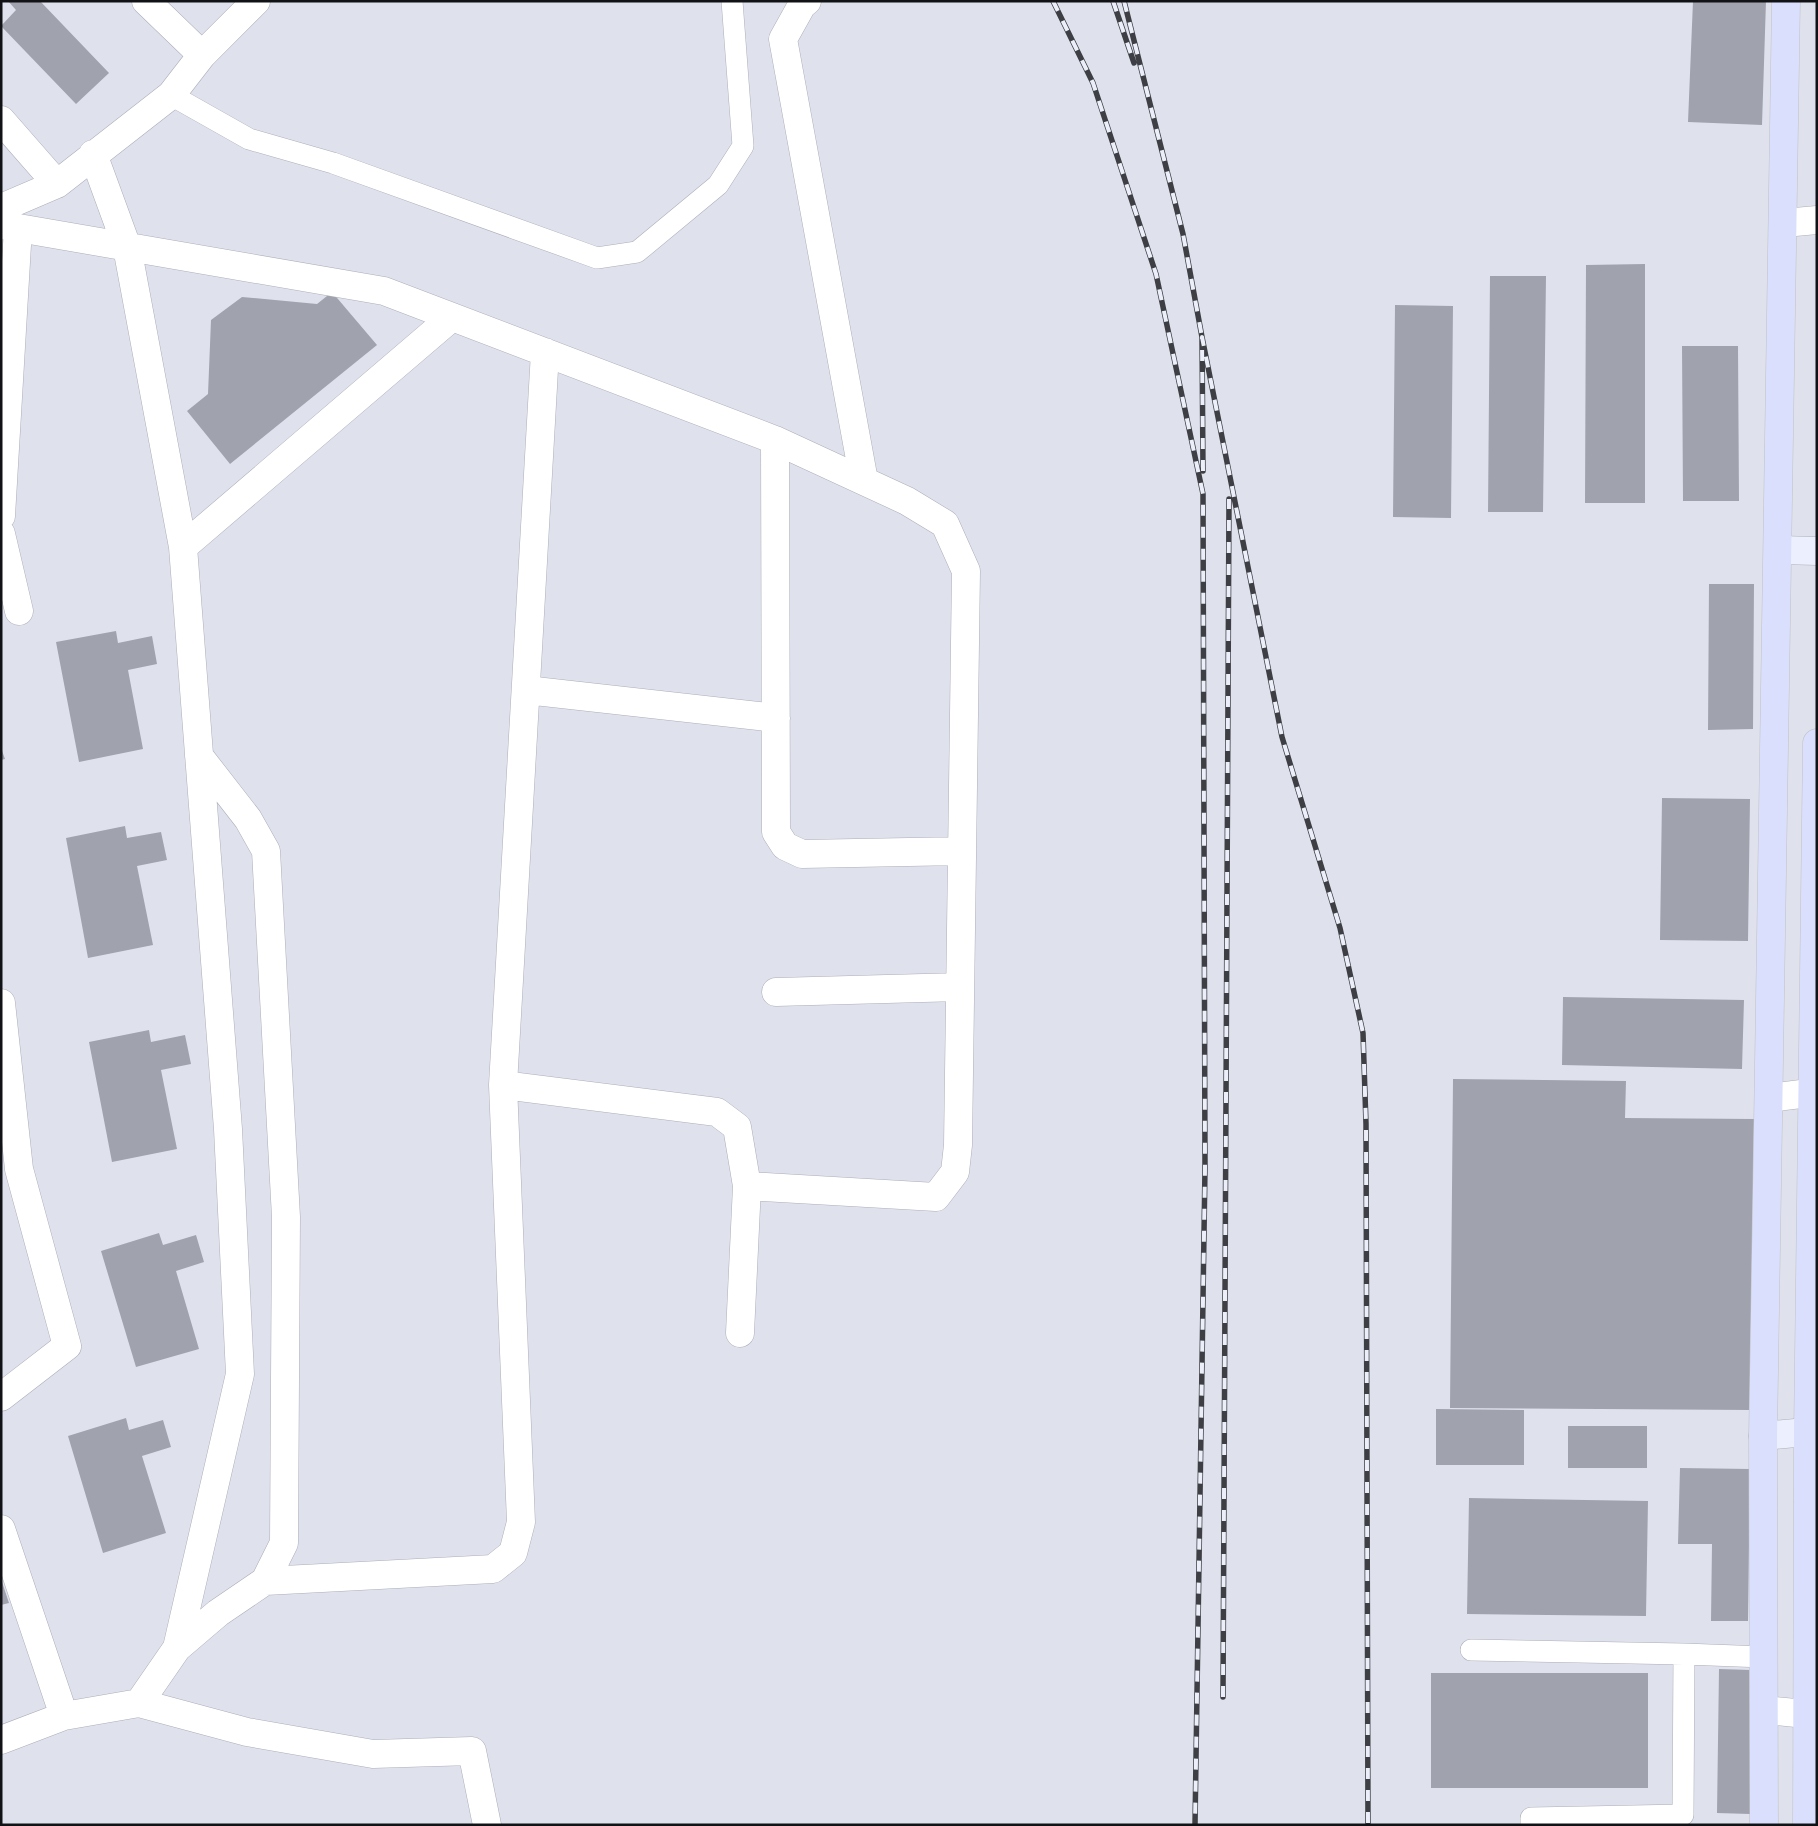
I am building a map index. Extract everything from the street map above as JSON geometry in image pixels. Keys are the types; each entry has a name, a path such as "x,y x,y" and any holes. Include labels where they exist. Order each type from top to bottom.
{"main road":[{"path":"1764,1825 1763,1436 1779,550 1786,1"},
{"path":"1807,1825 1812,1713 1817,743"}],"street":[{"path":"146,1 202,55"},
{"path":"7,221 171,95 202,55 256,1"},
{"path":"807,1 802,5 783,39 864,481"},
{"path":"1,120 57,184"},
{"path":"93,154 127,247 183,547 228,1129 240,1374 177,1648"},
{"path":"1784,223 1817,220"},
{"path":"7,221 127,247 384,291 775,440 907,501 945,524 966,571 958,1145 955,1172 936,1197 747,1186"},
{"path":"1,516 7,221"},
{"path":"183,547 452,317"},
{"path":"265,1580 493,1569 512,1553 521,1522 503,1086 545,352"},
{"path":"775,440 776,832 785,846 802,854 962,851"},
{"path":"1,534 19,611"},
{"path":"1779,550 1817,550"},
{"path":"526,690 776,718"},
{"path":"139,1702 177,1648 218,1613 265,1580 284,1543 286,1227 266,851 248,819 199,756"},
{"path":"776,992 960,986"},
{"path":"1,1003 19,1169 67,1346 1,1397"},
{"path":"503,1086 717,1112 737,1127 747,1186 740,1333"},
{"path":"1769,1098 1815,1092"},
{"path":"1763,1436 1812,1431"},
{"path":"1,1529 64,1716"},
{"path":"1,1740 64,1716 139,1702 247,1732 373,1754 472,1751 487,1825"},
{"path":"1765,1710 1812,1713"}],"lane":[{"path":"171,95 249,140 333,163 597,258 636,252 718,186 743,146 732,1"},
{"path":"1471,1650 1764,1656"},
{"path":"1531,1825 1531,1818 1683,1815 1684,1654"}],"building":[{"path":"8,1 40,1 109,73 76,104 1,26 16,10"},
{"path":"1693,1 1766,1 1762,125 1688,122"},
{"path":"1645,264 1645,503 1585,503 1586,265"},
{"path":"1490,276 1546,276 1543,512 1488,512"},
{"path":"332,292 377,345 230,464 187,411 208,394 211,320 242,297 317,304"},
{"path":"1395,305 1453,306 1451,518 1393,517"},
{"path":"1682,346 1738,346 1739,501 1683,501"},
{"path":"1709,584 1754,584 1753,729 1708,730"},
{"path":"116,631 118,643 152,636 157,664 128,670 143,749 79,762 56,642"},
{"path":"1,748 5,759 1,760"},
{"path":"1662,798 1750,799 1748,941 1660,940"},
{"path":"125,826 127,838 161,832 167,860 137,866 153,945 88,958 66,838"},
{"path":"1563,997 1744,1000 1742,1069 1562,1065"},
{"path":"149,1030 151,1042 185,1035 191,1064 161,1070 177,1149 112,1162 89,1042"},
{"path":"1453,1079 1626,1081 1625,1118 1754,1119 1751,1410 1450,1408"},
{"path":"159,1233 163,1245 196,1235 204,1262 176,1271 199,1349 136,1367 101,1251"},
{"path":"1436,1409 1524,1410 1524,1465 1436,1465"},
{"path":"126,1418 129,1430 163,1420 171,1447 142,1456 166,1533 103,1553 68,1436"},
{"path":"1568,1426 1647,1426 1647,1468 1568,1468"},
{"path":"1680,1468 1750,1469 1748,1621 1711,1621 1712,1544 1678,1544"},
{"path":"1469,1498 1648,1501 1646,1616 1467,1614"},
{"path":"1,1579 9,1603 1,1605"},
{"path":"1719,1669 1751,1670 1750,1814 1717,1813"},
{"path":"1431,1673 1648,1673 1648,1788 1431,1788"}],"railway":[{"path":"1053,1 1093,83 1156,274 1203,494 1205,1168 1195,1825"},
{"path":"1113,1 1134,63"},
{"path":"1124,1 1183,234 1202,337"},
{"path":"1203,471 1202,337 1282,737 1340,928 1363,1033 1366,1124 1368,1825"},
{"path":"1223,1697 1229,499"}]}
